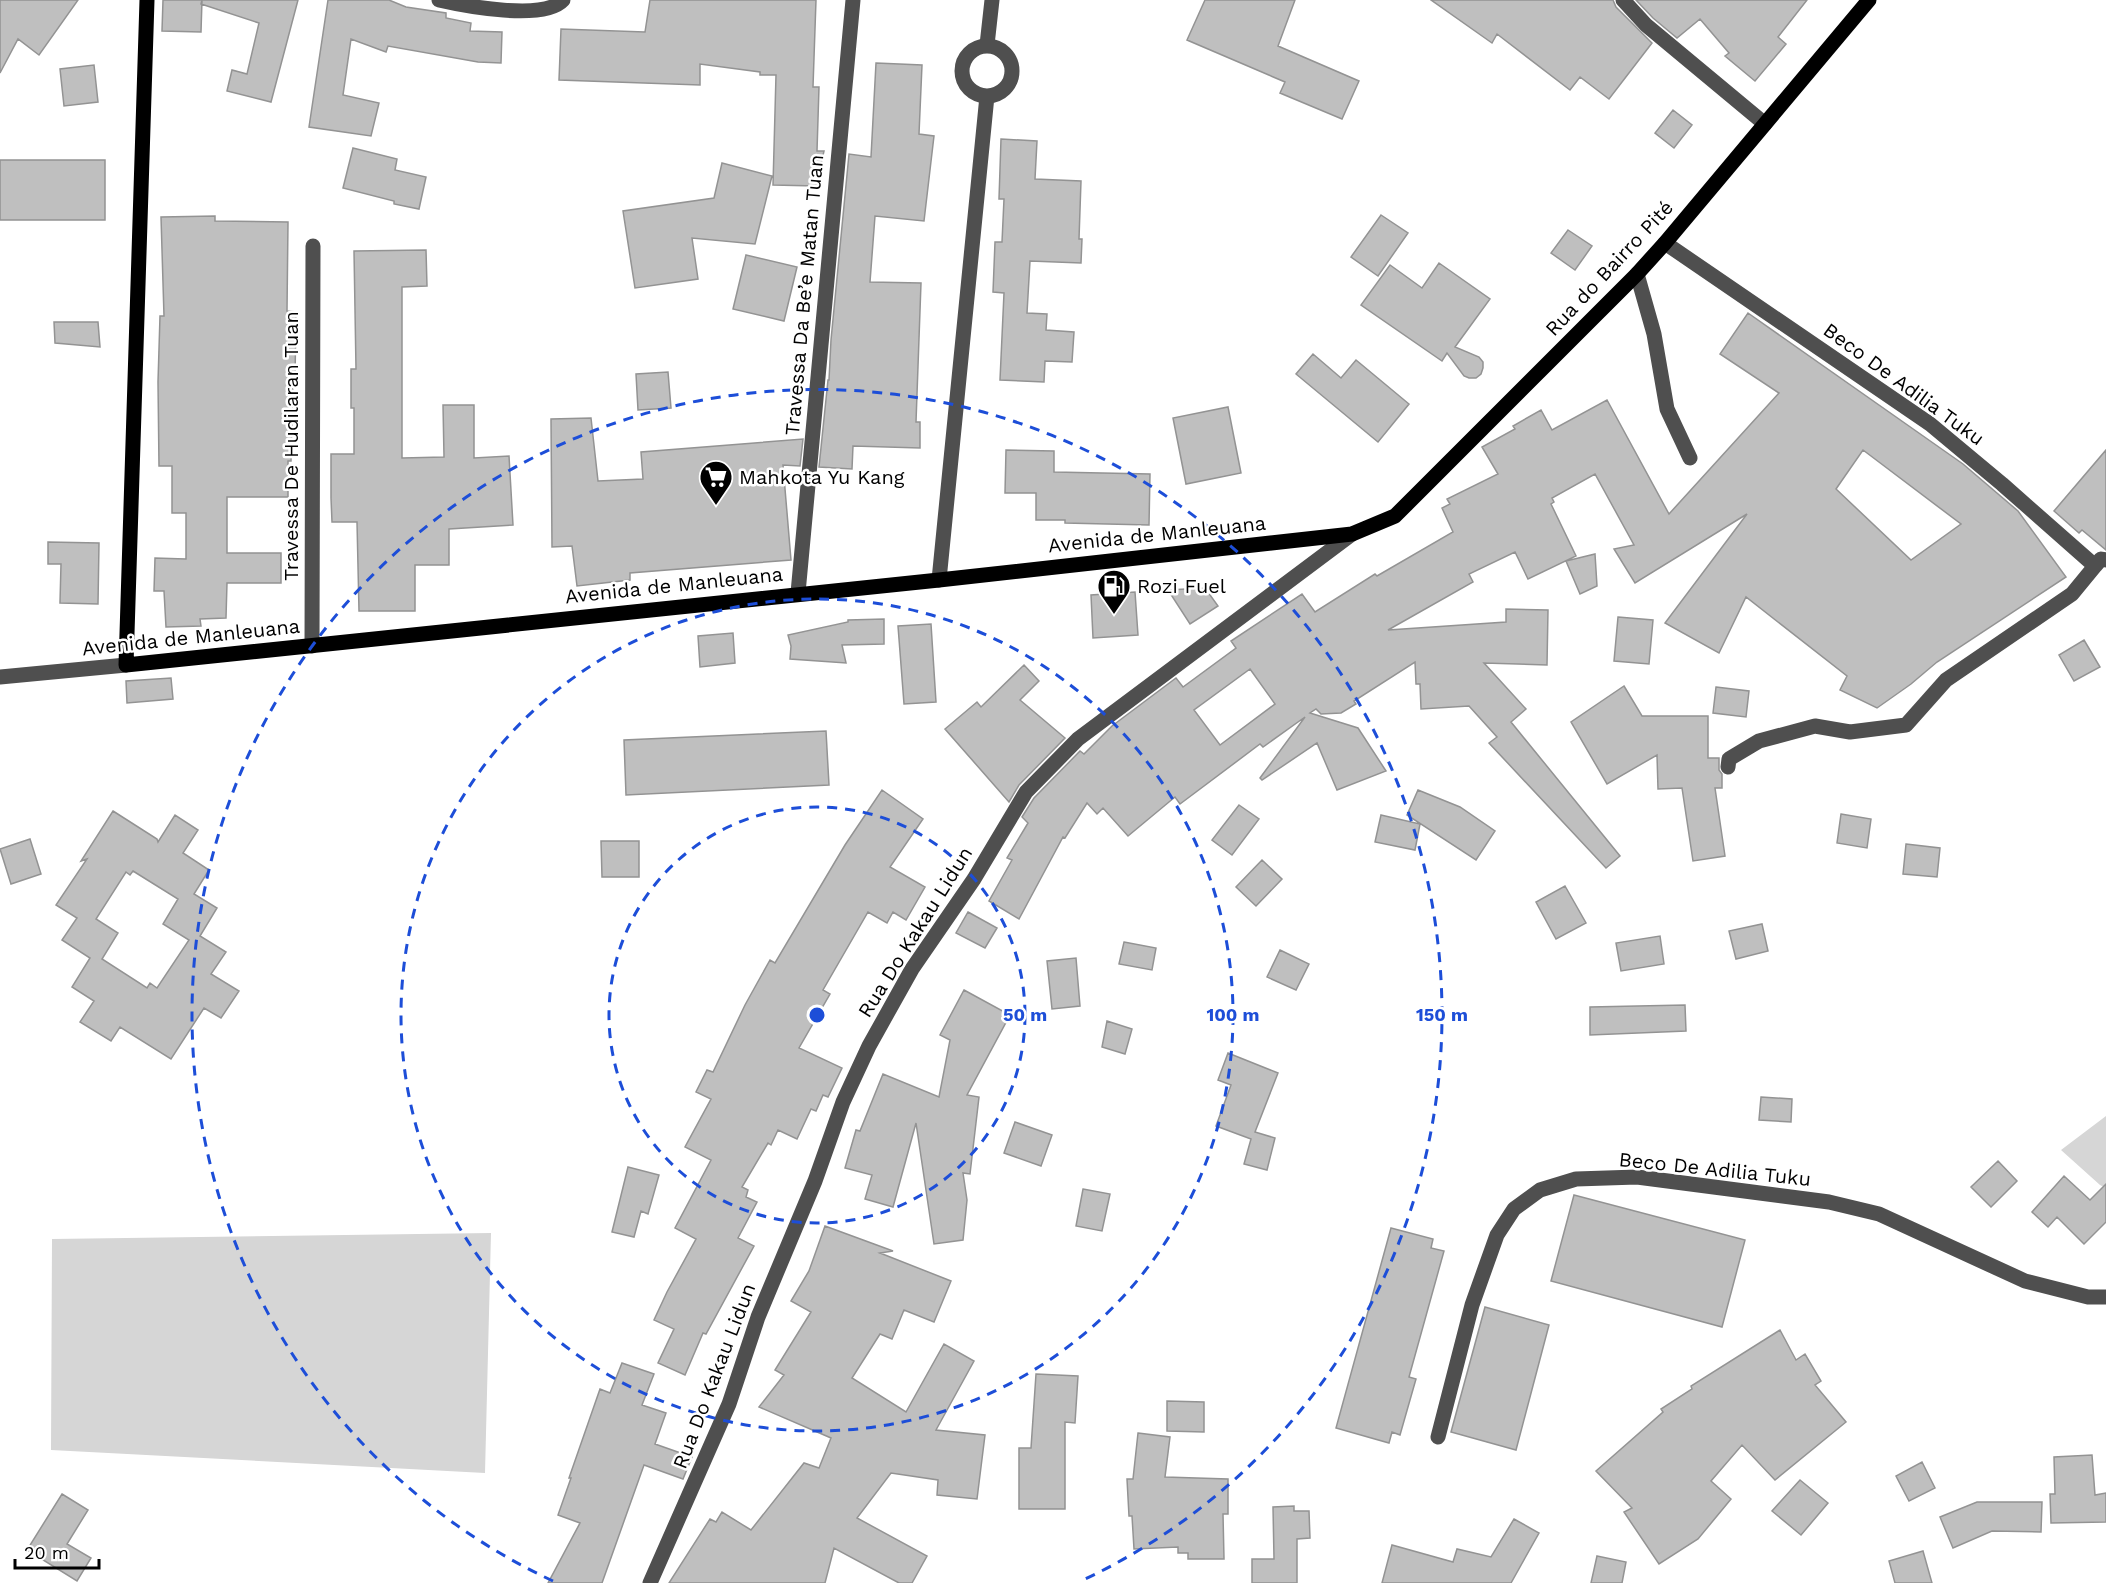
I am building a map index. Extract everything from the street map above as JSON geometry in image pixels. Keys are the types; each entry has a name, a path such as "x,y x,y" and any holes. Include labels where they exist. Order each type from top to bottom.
{"main road":[{"path":"126,665 147,0"},
{"name":"Rua do Bairro Pité","path":"1352,534 1395,516 1636,274 1665,243 1869,0"},
{"name":"Avenida de Manleuana","path":"126,665 939,580 1352,534"}],"street":[{"path":"439,0 471,8 533,11 559,4 563,0"},
{"name":"Travessa Da Be’e Matan Tuan","path":"798,593 853,0"},
{"path":"987,45 992,0"},
{"path":"1623,0 1646,25 1765,124"},
{"path":"987,45 1002,50 1012,63 1012,78 1002,91 987,96 975,92 965,83 962,71 965,58 975,49 987,45"},
{"path":"939,580 987,96"},
{"name":"Beco De Adilia Tuku","path":"1665,243 1930,424 2100,563"},
{"name":"Travessa De Hudilaran Tuan","path":"312,646 313,246"},
{"path":"1636,274 1654,334 1667,409 1690,458"},
{"name":"Rua Do Kakau Lidun","path":"650,1583 729,1404 758,1317 815,1180 843,1102 869,1046 912,969 974,879 1026,792 1078,739 1352,534"},
{"path":"1728,767 1729,759 1759,741 1815,726 1850,732 1906,725 1946,680 2072,594 2100,563"},
{"name":"Avenida de Manleuana","path":"0,677 126,665"},
{"name":"Beco De Adilia Tuku","path":"1438,1437 1472,1305 1497,1235 1514,1209 1540,1190 1576,1179 1637,1177 1829,1202 1880,1214 2025,1281 2088,1297 2106,1297"}],"shaded area":[{"path":"2106,1116 2106,1188 2061,1150"},
{"path":"491,1233 485,1473 51,1450 52,1239"}],"building":[{"path":"0,0 78,0 39,55 18,39 0,73"},
{"path":"163,0 202,0 201,32 162,31"},
{"path":"202,0 298,0 271,102 227,91 232,70 247,74 259,23 201,4"},
{"path":"328,0 389,0 406,7 446,13 446,18 471,23 470,31 502,32 501,63 478,62 388,46 386,52 351,39 343,95 379,103 371,136 309,127"},
{"path":"650,0 816,0 813,87 819,87 817,151 824,151 816,186 773,185 776,75 760,75 760,72 700,64 700,85 559,80 561,29 645,32"},
{"path":"1205,0 1295,0 1278,46 1359,81 1342,119 1280,93 1285,82 1187,40"},
{"path":"1431,0 1613,0 1616,7 1652,43 1609,99 1580,77 1570,90 1497,34 1492,43"},
{"path":"1636,0 1807,0 1778,37 1786,44 1755,81 1725,56 1729,53 1700,19 1677,38"},
{"path":"876,63 922,65 919,134 934,136 924,221 875,216 870,282 921,283 916,422 920,422 920,448 853,446 852,469 819,467 849,154 871,157"},
{"path":"94,65 98,102 64,106 60,69"},
{"path":"1673,110 1692,125 1674,148 1655,133"},
{"path":"1001,139 1037,141 1035,179 1081,181 1079,239 1082,239 1081,263 1030,261 1027,313 1047,314 1046,330 1074,332 1072,362 1045,361 1044,382 1000,380 1004,293 993,292 995,242 1002,242 1004,199 999,199"},
{"path":"353,148 397,159 395,170 426,177 419,209 394,204 394,201 343,188"},
{"path":"0,160 105,160 105,220 0,220"},
{"path":"722,163 772,176 755,244 692,238 698,279 635,288 623,211 714,198"},
{"path":"1381,215 1408,233 1378,276 1351,257"},
{"path":"215,216 215,221 288,222 287,311 296,312 295,381 293,381 291,461 288,461 288,497 227,497 227,553 281,553 281,583 227,583 226,618 200,619 201,626 166,627 164,591 154,591 155,558 186,559 186,513 172,513 172,466 159,466 160,316 164,316 161,217"},
{"path":"1568,230 1592,246 1575,270 1551,253"},
{"path":"426,250 427,286 402,287 402,458 444,457 443,405 474,405 474,458 509,456 513,525 449,529 449,565 415,565 415,611 359,611 357,522 332,522 331,498 331,454 354,454 351,369 356,369 354,251"},
{"path":"746,255 797,267 784,321 733,309"},
{"path":"1439,263 1490,299 1455,347 1479,357 1483,362 1481,374 1476,378 1464,376 1447,353 1442,361 1361,305 1390,265 1422,288"},
{"path":"1748,313 1963,464 2018,511 2066,577 1937,662 1877,708 1840,690 1847,676 1746,597 1719,653 1665,623 1747,514 1635,583 1614,549 1634,545 1595,474 1552,498 1554,502 1551,504 1576,556 1528,579 1515,552 1469,574 1473,582 1388,630 1506,622 1506,609 1548,610 1547,665 1484,663 1526,709 1511,722 1620,856 1606,868 1489,743 1497,737 1469,706 1421,709 1420,684 1416,684 1415,662 1354,701 1356,704 1341,713 1321,714 1316,709 1310,713 1358,728 1386,771 1337,790 1317,743 1262,780 1260,778 1305,717 1263,747 1260,744 1180,804 1175,797 1128,836 1103,808 1097,814 1087,803 1065,838 1063,837 1019,919 989,901 1012,860 1007,858 1028,823 1022,817 1034,798 1080,751 1084,754 1112,726 1176,678 1183,687 1236,648 1231,641 1302,594 1315,612 1375,574 1377,576 1453,532 1442,508 1450,504 1447,499 1498,474 1482,447 1515,429 1513,426 1541,410 1552,430 1607,400 1669,514 1779,393 1720,354","holes":["1863,450 1961,524 1911,560 1836,489","1250,669 1275,704 1220,745 1194,710"]},
{"path":"54,322 98,322 100,347 55,343"},
{"path":"1313,354 1341,378 1356,360 1409,404 1378,442 1296,374"},
{"path":"668,372 671,408 638,410 636,374"},
{"path":"1228,407 1241,473 1186,484 1173,418"},
{"path":"591,418 598,481 643,479 641,452 803,439 800,466 783,465 791,560 630,573 630,580 577,586 572,546 552,547 551,419"},
{"path":"1006,450 1054,451 1054,472 1150,474 1149,525 1036,520 1036,493 1005,493"},
{"path":"2106,450 2106,550 2082,530 2079,533 2054,511"},
{"path":"48,542 99,543 98,604 60,603 61,564 48,564"},
{"path":"1595,554 1597,586 1580,594 1566,561"},
{"path":"1205,588 1218,606 1190,624 1168,590"},
{"name":"Rozi Fuel","path":"1135,592 1138,635 1093,638 1091,595"},
{"path":"1618,617 1653,620 1649,664 1614,661"},
{"path":"884,619 884,644 842,645 846,663 790,659 791,646 788,635 848,622 848,620"},
{"path":"931,624 936,702 904,704 898,626"},
{"path":"733,633 735,663 700,667 698,636"},
{"path":"2084,640 2100,667 2074,681 2059,655"},
{"path":"1024,665 1039,681 1020,700 1065,738 1019,785 1009,802 945,729 977,702 981,707"},
{"path":"171,678 173,699 127,703 126,681"},
{"path":"1624,686 1642,716 1708,716 1708,758 1719,758 1719,770 1722,774 1722,788 1715,788 1725,856 1693,861 1682,788 1658,789 1657,755 1607,784 1571,722"},
{"path":"1716,687 1749,691 1746,717 1713,713"},
{"path":"826,731 829,785 626,795 624,740"},
{"path":"882,790 923,819 890,867 925,887 906,920 893,912 887,923 868,912 823,990 830,994 799,1048 842,1068 828,1097 823,1095 816,1111 811,1109 797,1139 778,1130 771,1145 768,1143 742,1187 748,1190 746,1197 757,1202 738,1238 754,1246 706,1334 703,1333 685,1375 658,1363 674,1329 654,1320 696,1239 675,1228 711,1160 685,1147 711,1099 696,1092 707,1070 713,1072 745,1005 770,960 775,963 845,845"},
{"path":"1418,790 1460,807 1495,831 1476,860 1407,815"},
{"path":"1239,805 1259,819 1232,855 1212,840"},
{"path":"113,811 157,839 158,842 175,815 198,830 183,853 209,870 194,894 217,908 200,936 226,952 211,974 239,991 221,1018 204,1008 171,1059 120,1027 111,1041 80,1022 94,1001 72,987 90,958 62,940 77,918 56,905 87,859 81,861","holes":["133,871 178,899 163,924 189,940 157,988 150,983 147,988 102,959 118,933 96,919 126,872 130,875"]},
{"path":"1841,814 1871,819 1867,848 1837,843"},
{"path":"1381,815 1420,824 1415,850 1375,842"},
{"path":"30,839 41,874 11,884 0,849"},
{"path":"601,841 639,841 639,877 602,877"},
{"path":"1906,844 1940,848 1937,877 1903,874"},
{"path":"1262,860 1282,879 1256,906 1236,887"},
{"path":"1565,886 1586,923 1556,939 1536,902"},
{"path":"968,912 997,928 985,948 956,933"},
{"path":"1762,924 1768,951 1736,959 1729,931"},
{"path":"1660,936 1664,964 1621,971 1616,943"},
{"path":"1124,942 1156,948 1152,970 1119,964"},
{"path":"1280,950 1309,964 1296,990 1267,977"},
{"path":"1076,958 1080,1006 1052,1009 1047,961"},
{"path":"964,990 1010,1015 967,1095 979,1097 970,1174 963,1173 967,1200 963,1240 934,1244 916,1123 893,1207 865,1199 872,1175 845,1168 856,1130 860,1131 883,1074 939,1097 950,1040 940,1035"},
{"path":"1685,1005 1686,1031 1590,1035 1590,1007"},
{"path":"1107,1021 1132,1029 1125,1054 1102,1047"},
{"path":"1228,1053 1278,1073 1255,1132 1275,1138 1267,1170 1244,1164 1251,1139 1216,1126 1231,1085 1218,1080"},
{"path":"1761,1097 1792,1099 1791,1122 1759,1120"},
{"path":"1015,1122 1052,1135 1041,1166 1004,1153"},
{"path":"1998,1161 2017,1181 1991,1207 1971,1187"},
{"path":"628,1167 659,1175 648,1214 641,1211 634,1237 612,1232"},
{"path":"2064,1176 2090,1200 2106,1184 2106,1222 2084,1244 2057,1217 2048,1227 2032,1212"},
{"path":"1083,1189 1110,1194 1102,1231 1076,1226"},
{"path":"1574,1195 1745,1240 1722,1327 1551,1281"},
{"path":"825,1226 893,1251 880,1253 951,1281 934,1322 904,1310 892,1339 880,1334 852,1378 906,1412 944,1344 974,1361 936,1430 985,1435 977,1499 937,1495 938,1480 891,1473 857,1518 927,1556 912,1583 899,1583 834,1548 825,1583 669,1583 710,1519 716,1522 722,1512 751,1530 804,1463 819,1468 831,1438 759,1407 784,1375 775,1370 811,1312 791,1301 809,1271"},
{"path":"1391,1228 1433,1239 1431,1248 1444,1251 1409,1377 1416,1379 1400,1435 1392,1432 1389,1443 1336,1428"},
{"path":"1485,1307 1549,1325 1516,1450 1451,1432"},
{"path":"1780,1330 1796,1360 1805,1354 1821,1381 1815,1385 1846,1422 1775,1480 1742,1445 1711,1481 1731,1499 1698,1539 1659,1564 1624,1512 1632,1508 1596,1471 1663,1412 1661,1409 1692,1389 1691,1386"},
{"path":"622,1363 654,1374 642,1405 666,1413 655,1444 692,1457 683,1479 644,1465 602,1583 548,1583 580,1523 558,1515 571,1478 569,1478 600,1389 610,1393"},
{"path":"1036,1374 1078,1376 1075,1423 1065,1422 1065,1509 1019,1509 1019,1448 1031,1448"},
{"path":"1167,1401 1204,1402 1204,1432 1167,1431"},
{"path":"1138,1433 1170,1437 1165,1477 1228,1479 1228,1514 1223,1514 1224,1559 1188,1559 1188,1553 1178,1553 1178,1547 1134,1549 1127,1479 1133,1479"},
{"path":"2092,1455 2095,1495 2106,1493 2106,1522 2051,1523 2050,1494 2055,1494 2054,1457"},
{"path":"1922,1462 1935,1488 1909,1501 1896,1476"},
{"path":"1800,1480 1828,1503 1801,1535 1772,1511"},
{"path":"62,1494 88,1510 67,1544 91,1558 77,1581 27,1550"},
{"path":"1977,1502 2042,1502 2041,1532 1992,1531 1953,1548 1940,1517"},
{"path":"1294,1506 1294,1511 1309,1511 1310,1538 1297,1539 1297,1583 1252,1583 1252,1559 1274,1559 1273,1507"},
{"path":"1514,1519 1539,1533 1511,1583 1382,1583 1392,1545 1453,1562 1457,1549 1491,1557"},
{"path":"1923,1551 1932,1583 1895,1583 1889,1561"},
{"path":"1597,1556 1626,1562 1622,1583 1591,1583"}],"place":[{"name":"Mahkota Yu Kang","path":"716,506"},
{"name":"Rozi Fuel","path":"1114,615"}]}
